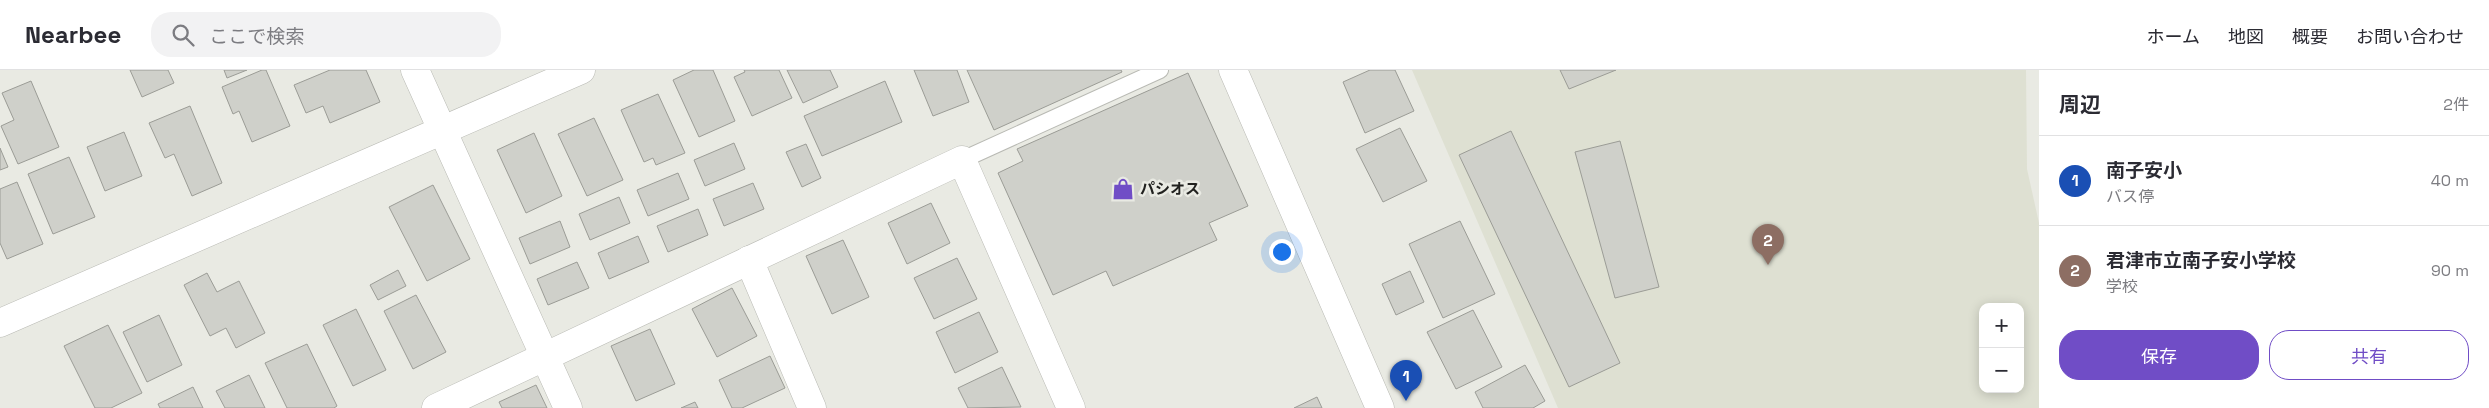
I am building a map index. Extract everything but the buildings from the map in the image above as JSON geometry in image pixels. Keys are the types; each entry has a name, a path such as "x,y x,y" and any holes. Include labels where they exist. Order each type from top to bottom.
{"street":[{"path":"414,70 440,131 568,408"},
{"path":"0,323 580,70"},
{"path":"1233,70 1380,408"},
{"path":"436,408 962,160 1071,408"},
{"path":"749,260 812,408"}],"lane":[{"path":"962,160 1160,70"}],"shaded area":[{"path":"1412,70 2026,70 2027,169 2039,223 2039,408 1558,408"}],"place":[{"name":"パシオス","path":"1123,189"},
{"name":"君津市立南子安小学校","path":"1768,265"},
{"name":"南子安小","path":"1406,401"}]}
